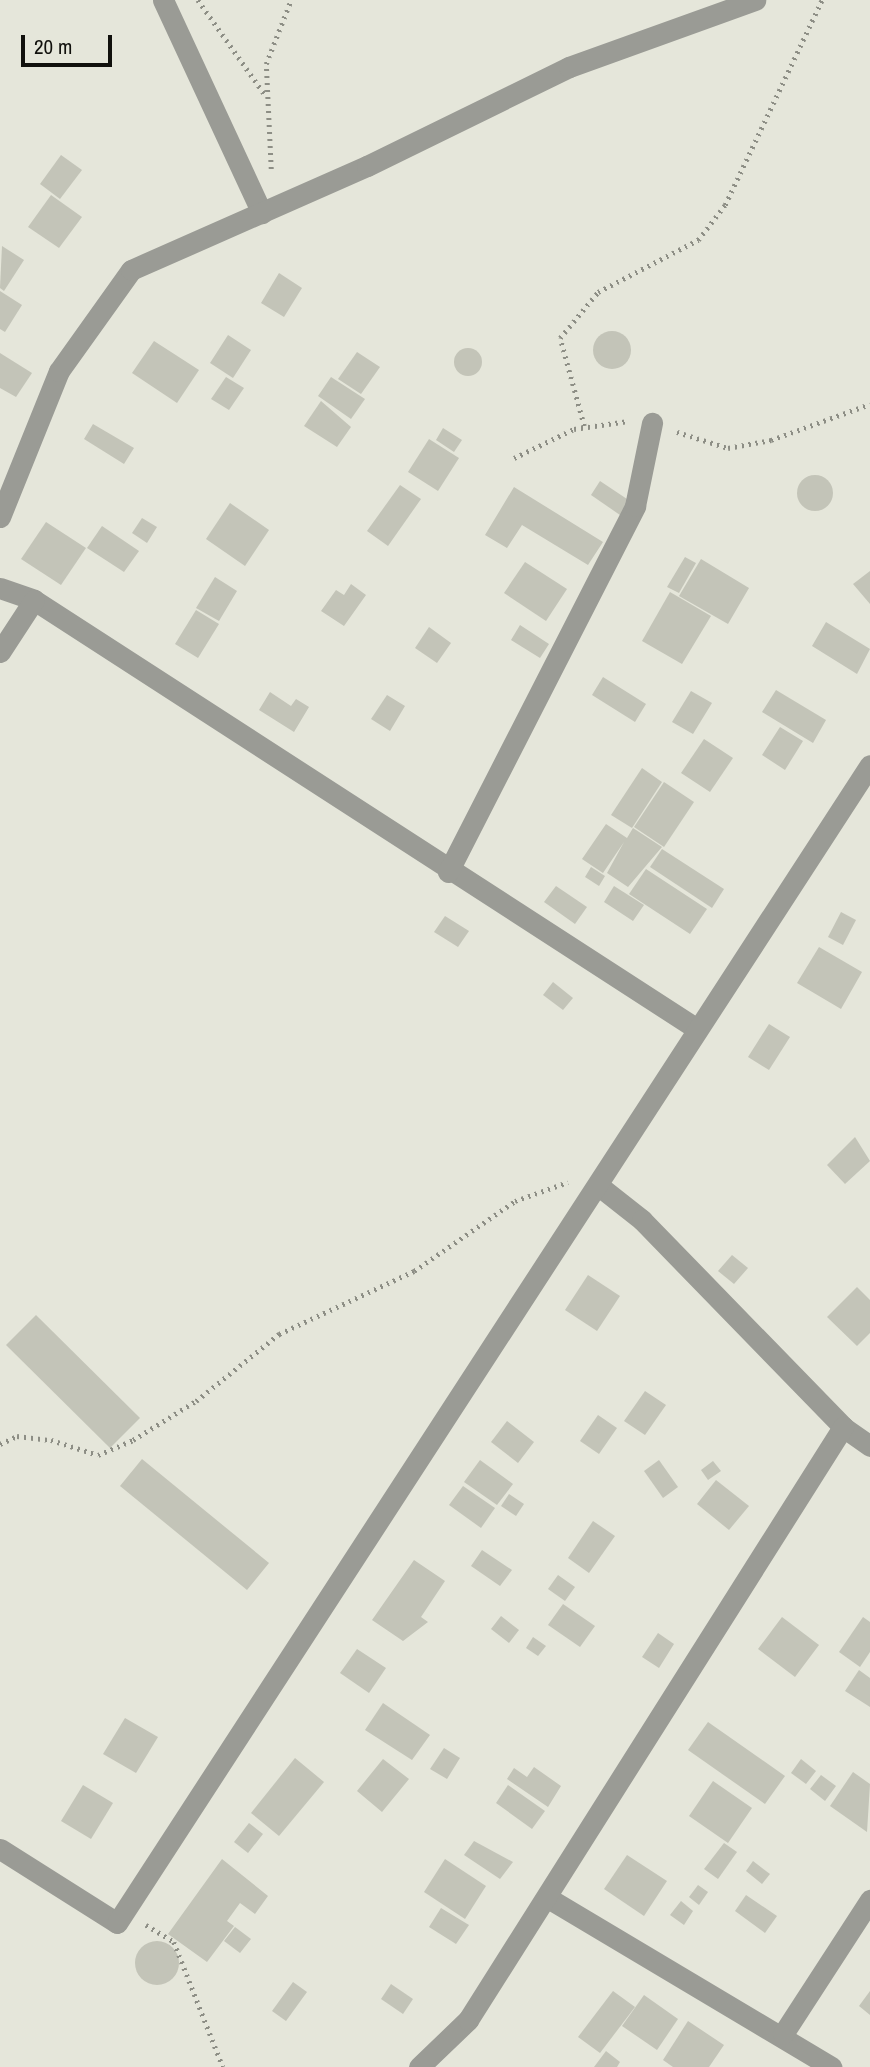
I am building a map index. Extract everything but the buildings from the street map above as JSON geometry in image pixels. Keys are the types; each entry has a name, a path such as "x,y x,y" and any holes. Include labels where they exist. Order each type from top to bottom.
{"street":[{"path":"163,0 262,213"},
{"path":"0,517 59,371 131,270 262,213 569,67 755,0"},
{"path":"449,872 635,506 653,423"},
{"path":"0,588 34,600 449,872 694,1027"},
{"path":"0,652 34,600"},
{"path":"0,1849 117,1923 599,1186 694,1027 870,765"},
{"path":"599,1186 642,1220 843,1427 870,1446"},
{"path":"419,2067 468,2020 548,1898 843,1427"},
{"path":"548,1898 783,2034 832,2067"},
{"path":"783,2034 870,1900"}],"path":[{"path":"198,0 265,96"},
{"path":"262,213 272,158 265,96 266,64 291,0"},
{"path":"584,426 560,338 598,292 698,240 725,205 822,0"},
{"path":"514,457 584,426 612,420 653,423 728,448 771,440 870,404"},
{"path":"0,1444 17,1436 51,1440 97,1455 133,1440 197,1401 279,1334 415,1271 514,1201 569,1182 599,1186"},
{"path":"125,1911 174,1942 223,2067"}]}
